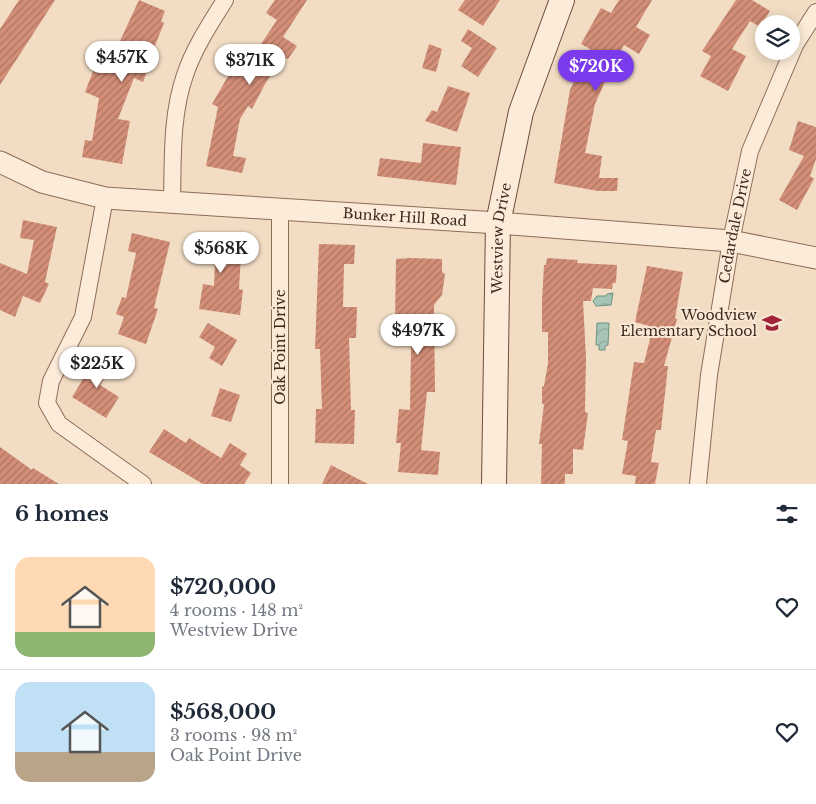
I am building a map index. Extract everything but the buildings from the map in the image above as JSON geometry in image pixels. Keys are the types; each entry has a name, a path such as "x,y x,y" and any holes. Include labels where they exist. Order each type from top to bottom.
{"main road":[{"name":"Westview Drive","path":"494,484 498,223 521,112 562,0"}],"street":[{"path":"172,201 175,120 185,75 202,36 225,0"},
{"name":"Cedardale Drive","path":"698,484 709,375 731,241 750,151 795,45 816,12"},
{"name":"Bunker Hill Road","path":"0,162 42,182 105,198 498,223 731,241 816,258"},
{"path":"105,198 83,317 51,381 47,403 59,424 143,484"},
{"name":"Oak Point Drive","path":"280,210 280,484"}],"water":[{"path":"613,293 611,305 596,306 593,301 597,296 606,296"},
{"path":"597,323 609,323 608,345 605,346 605,350 599,350 599,345 596,345"}],"place":[{"name":"Woodview Elementary School","path":"772,323"}]}
